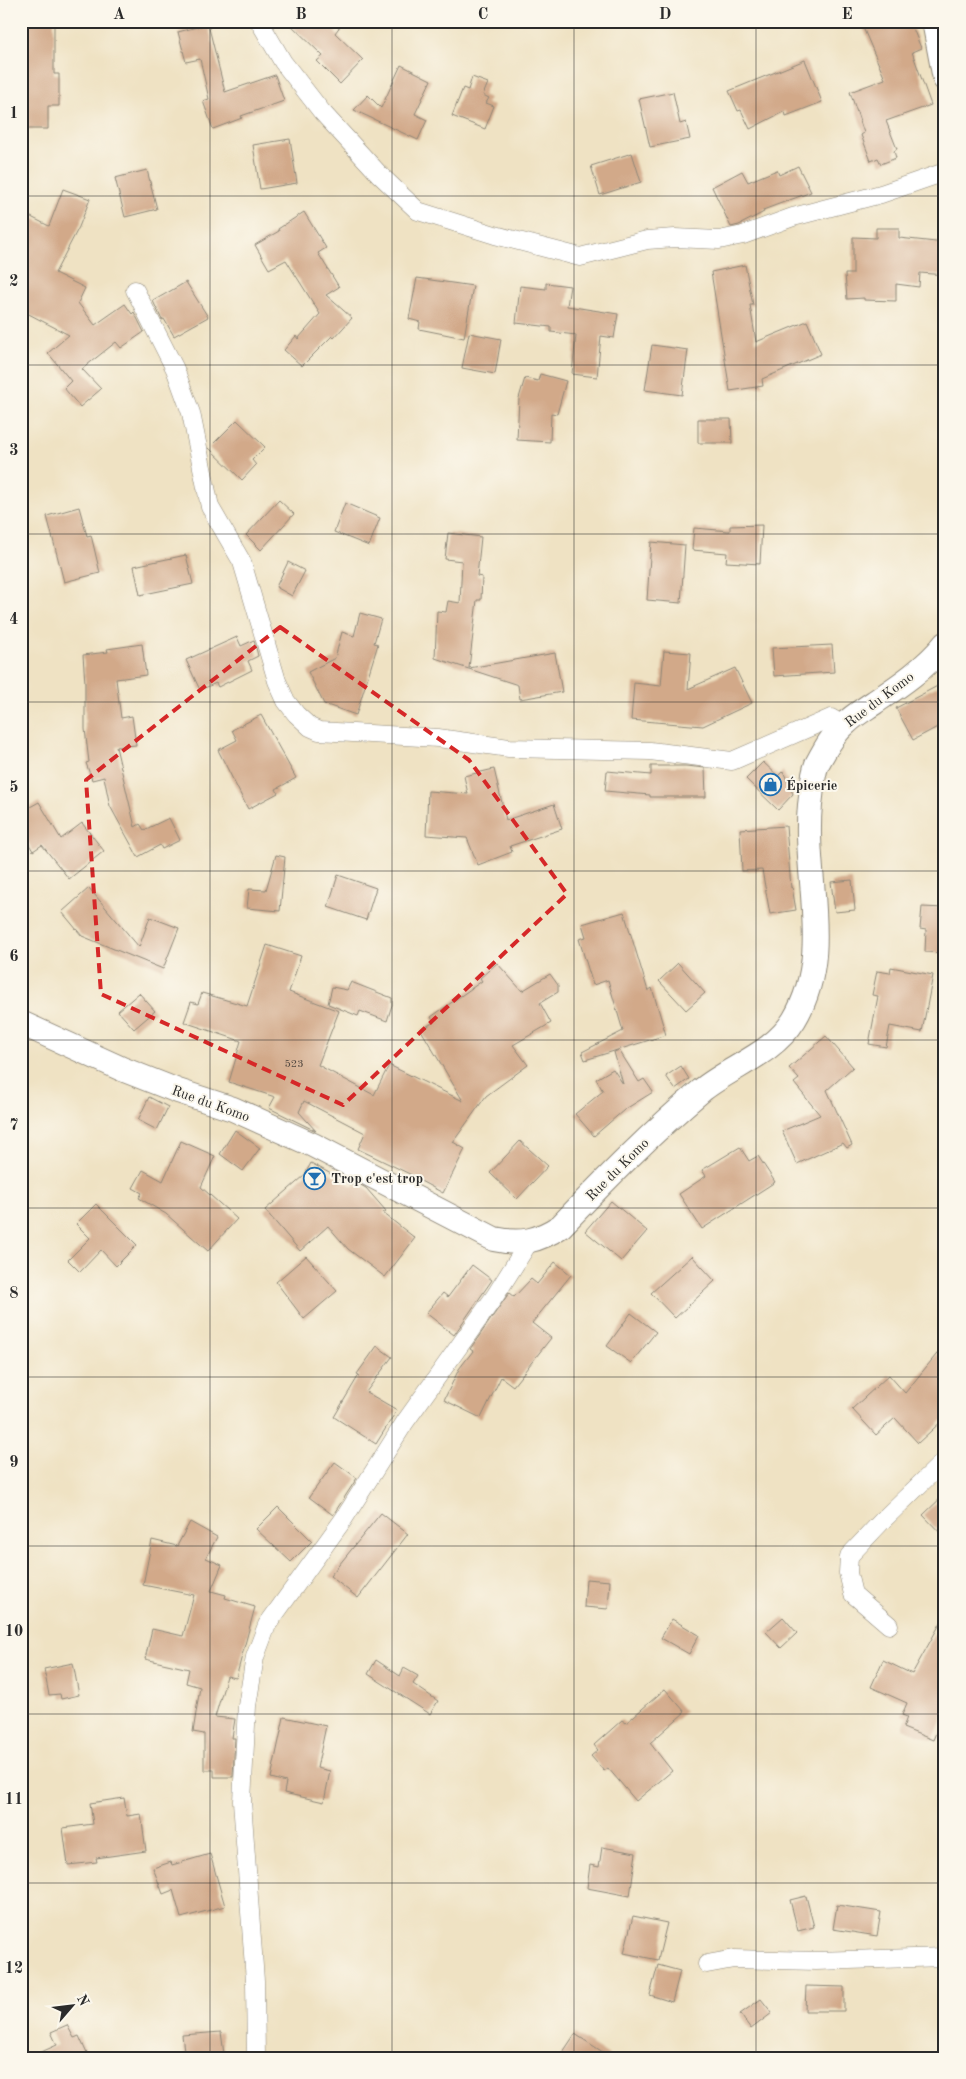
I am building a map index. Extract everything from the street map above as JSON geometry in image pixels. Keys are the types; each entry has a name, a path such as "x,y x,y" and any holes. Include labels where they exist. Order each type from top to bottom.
{"street":[{"path":"259,21 283,62 322,112 379,174 418,211 495,235 580,257 647,240 675,238 719,240 743,235 794,217 881,194 945,172"},
{"path":"934,21 945,79"},
{"path":"135,290 175,369 191,413 210,507 242,562 277,681 286,701 310,727 319,731 438,738 509,748 650,751 732,761 831,718 843,725"},
{"name":"Rue du Komo","path":"21,1023 122,1069 178,1091 233,1109 313,1145 494,1239 507,1242 529,1242 549,1234 561,1226 646,1140 687,1102 715,1080 760,1054 783,1034 793,1021 809,989 813,975 815,952 809,828 812,792 817,766 829,743 843,725 917,671 945,644"},
{"path":"256,2058 255,1981 242,1801 247,1706 255,1657 267,1625 343,1520 405,1422 495,1296 517,1257 529,1242"},
{"path":"889,1625 853,1594 848,1573 849,1556 945,1460"},
{"path":"707,1964 734,1959 816,1960 945,1957"}],"highlighted area":[{"path":"280,627 469,760 567,894 343,1105 101,994 86,780"}],"building":[{"path":"21,21 54,21 54,74 59,74 59,106 48,106 48,129 21,129"},
{"path":"287,21 344,21 335,33 363,60 340,84 317,61 323,56"},
{"path":"871,21 910,21 921,48 912,52 931,105 886,121 897,149 894,151 896,158 881,164 878,158 871,161 861,135 864,133 850,92 885,79 862,25"},
{"path":"208,24 225,92 275,75 284,101 241,116 242,118 213,129 203,101 209,99 200,59 186,62 178,32"},
{"path":"805,60 822,102 786,116 785,111 750,129 741,110 738,111 729,91"},
{"path":"401,65 431,80 415,114 427,120 418,140 354,110 368,95 381,108"},
{"path":"472,77 488,83 483,95 489,98 486,103 494,106 485,129 452,116 463,88 468,90"},
{"path":"673,92 680,124 686,122 690,139 650,147 639,99"},
{"path":"290,139 297,183 260,189 253,145"},
{"path":"632,153 641,182 600,195 591,166"},
{"path":"798,166 811,192 763,210 764,212 731,227 712,187 742,171 748,182 777,170 779,175"},
{"path":"147,170 157,209 125,217 115,178"},
{"path":"63,189 90,199 79,227 55,273 85,288 78,303 95,325 125,304 132,314 134,312 144,332 121,348 116,342 82,369 101,389 80,407 64,388 71,381 48,353 69,335 21,310 21,231 29,216 49,226"},
{"path":"304,212 326,248 318,253 339,287 326,295 352,318 334,338 332,336 302,366 284,350 296,336 298,339 320,314 286,260 269,269 255,245 279,231 278,229"},
{"path":"876,228 899,228 899,238 945,243 945,275 920,273 919,287 896,284 896,301 864,300 864,298 847,299 845,274 853,274 853,237 876,238"},
{"path":"745,265 753,305 750,305 756,342 807,321 821,354 762,379 763,386 730,391 711,272"},
{"path":"417,278 473,286 464,338 419,329 420,322 409,319"},
{"path":"186,282 208,317 174,336 164,319 162,320 153,301"},
{"path":"546,283 570,286 567,306 618,314 614,338 601,336 597,377 572,374 576,335 551,332 551,327 516,323 520,286 546,289"},
{"path":"469,333 501,339 495,374 462,368"},
{"path":"652,345 688,350 682,395 645,390"},
{"path":"540,374 566,381 557,414 551,413 550,442 517,440 519,398 525,378 538,381"},
{"path":"698,419 731,419 732,443 698,443"},
{"path":"237,420 265,447 252,460 256,465 242,480 209,448"},
{"path":"279,500 294,514 261,550 246,535"},
{"path":"345,503 380,518 369,546 334,532"},
{"path":"79,507 87,536 91,535 100,573 64,582 47,516"},
{"path":"762,525 760,564 726,562 727,553 692,550 694,528 730,531 730,526"},
{"path":"448,533 481,537 477,576 482,577 481,600 477,600 469,668 555,653 562,692 520,699 518,685 435,658 437,611 446,612 448,601 460,603 462,561 445,559"},
{"path":"651,542 685,545 681,603 647,600"},
{"path":"186,555 193,584 140,595 134,566"},
{"path":"288,562 305,571 292,596 276,587"},
{"path":"360,613 381,619 374,643 378,644 356,715 324,704 308,672 335,658 342,632 354,636"},
{"path":"237,637 241,646 254,640 258,656 248,661 252,670 218,687 216,683 200,690 186,660"},
{"path":"142,644 146,675 116,679 121,718 132,716 136,745 116,747 135,827 140,824 144,830 169,818 180,840 162,849 160,845 138,857 110,806 104,777 92,780 86,763 89,762 85,729 83,655 108,652 107,649"},
{"path":"832,645 834,672 774,676 772,648"},
{"path":"664,651 691,653 688,689 735,668 752,703 703,726 631,720 634,683 661,686"},
{"path":"945,682 945,723 913,740 896,708"},
{"path":"261,715 296,778 276,789 278,793 248,809 218,750 237,740 232,730"},
{"path":"763,762 778,776 783,771 793,794 778,810 746,779"},
{"path":"651,766 705,768 706,797 650,797 650,795 605,791 607,771 651,775"},
{"path":"494,769 506,820 554,804 562,829 510,846 512,852 478,865 467,838 426,835 428,791 468,794 464,776"},
{"path":"39,802 61,839 82,823 104,851 69,879 42,845 33,851 21,831 21,812"},
{"path":"786,826 791,888 796,910 770,914 762,870 742,871 740,829"},
{"path":"276,855 285,857 280,911 247,908 249,889 266,890"},
{"path":"338,875 376,888 366,920 328,907"},
{"path":"852,880 855,910 835,912 831,882"},
{"path":"89,888 139,947 150,917 179,928 163,969 82,936 62,912"},
{"path":"922,907 945,908 945,953 925,952 926,930 920,929"},
{"path":"624,912 648,991 652,988 666,1035 585,1060 582,1052 623,1031 608,980 593,985 579,939 586,937 582,924"},
{"path":"267,945 301,956 289,992 339,1011 318,1065 374,1095 389,1065 463,1101 421,1030 434,1022 431,1017 482,981 480,978 497,963 522,991 550,974 558,985 558,992 540,1003 551,1023 513,1045 528,1065 486,1096 453,1142 465,1149 443,1193 418,1178 358,1149 365,1133 304,1101 299,1112 316,1131 269,1108 275,1097 229,1082 241,1041 184,1022 191,1002 198,1004 202,993 247,1006"},
{"path":"678,963 705,993 686,1010 659,981"},
{"path":"891,967 933,975 922,1032 890,1026 886,1047 869,1044 878,996 872,995 877,971 890,973"},
{"path":"351,982 392,998 387,1021 360,1011 358,1016 328,1004 332,987 347,990"},
{"path":"139,993 155,1011 134,1029 118,1011"},
{"path":"826,1036 853,1067 827,1090 852,1145 847,1148 843,1143 797,1164 782,1131 820,1115 794,1083 799,1079 789,1068"},
{"path":"619,1050 639,1082 644,1079 653,1092 624,1110 594,1136 575,1114 603,1091 596,1079 613,1069 623,1084 614,1052"},
{"path":"681,1066 689,1079 675,1089 666,1076"},
{"path":"149,1097 168,1107 157,1130 138,1120"},
{"path":"235,1130 260,1148 243,1171 220,1154"},
{"path":"181,1141 215,1156 201,1187 237,1219 208,1251 166,1214 139,1198 142,1193 133,1188 143,1170 163,1181"},
{"path":"520,1141 548,1166 517,1199 490,1173"},
{"path":"740,1147 749,1161 758,1156 775,1182 702,1229 679,1194 706,1176 702,1170"},
{"path":"311,1163 353,1186 357,1183 366,1188 386,1211 383,1213 415,1238 385,1277 348,1249 328,1226 300,1251 265,1210 304,1176"},
{"path":"611,1201 647,1231 621,1261 585,1231"},
{"path":"96,1204 137,1245 116,1266 101,1250 80,1272 68,1260 90,1238 76,1224"},
{"path":"306,1256 337,1291 304,1319 276,1282"},
{"path":"692,1256 715,1281 675,1318 651,1293"},
{"path":"555,1262 571,1275 532,1323 551,1338 513,1386 501,1377 481,1418 444,1400 459,1369 473,1351 470,1349 509,1293 514,1297 531,1279 537,1284"},
{"path":"472,1265 492,1280 454,1335 426,1313 443,1293 448,1297"},
{"path":"631,1313 656,1332 631,1363 607,1346"},
{"path":"945,1344 945,1418 918,1443 895,1418 876,1435 852,1409 889,1375 905,1393"},
{"path":"377,1346 392,1357 366,1392 397,1410 376,1444 334,1417 359,1375 357,1374"},
{"path":"335,1462 357,1478 333,1515 309,1497"},
{"path":"945,1494 945,1538 923,1515"},
{"path":"278,1507 312,1541 291,1562 256,1529"},
{"path":"381,1513 408,1534 358,1598 330,1576"},
{"path":"190,1522 217,1537 206,1558 222,1565 211,1591 226,1595 225,1598 255,1607 236,1678 227,1676 215,1717 235,1719 232,1738 235,1738 233,1777 214,1777 214,1770 204,1770 204,1734 193,1732 200,1687 186,1683 189,1669 145,1659 152,1629 183,1636 194,1595 143,1585 152,1540 177,1546"},
{"path":"586,1579 610,1581 608,1609 584,1607"},
{"path":"945,1615 945,1711 933,1740 903,1728 907,1717 902,1715 907,1703 871,1687 883,1660 912,1674"},
{"path":"783,1617 797,1633 781,1648 766,1632"},
{"path":"672,1619 699,1635 689,1654 661,1638"},
{"path":"376,1660 400,1676 404,1668 418,1676 413,1684 438,1701 430,1714 368,1674"},
{"path":"73,1663 79,1695 61,1699 60,1694 49,1695 44,1669"},
{"path":"665,1689 685,1712 650,1743 672,1771 636,1801 608,1768 604,1771 591,1756 598,1750 594,1745 622,1720 626,1723"},
{"path":"284,1717 326,1726 317,1768 330,1771 324,1802 284,1793 286,1782 271,1778"},
{"path":"124,1798 127,1816 141,1814 146,1851 96,1858 97,1862 68,1865 63,1828 93,1824 90,1803"},
{"path":"602,1847 636,1853 630,1896 587,1888 590,1865 599,1867"},
{"path":"210,1854 225,1906 181,1918 173,1890 163,1894 153,1868 171,1862 172,1865"},
{"path":"806,1896 814,1927 798,1931 790,1900"},
{"path":"837,1905 881,1912 877,1936 833,1929"},
{"path":"633,1916 667,1923 658,1960 624,1953"},
{"path":"658,1965 680,1971 672,2002 650,1995"},
{"path":"806,1986 844,1987 844,2011 805,2011"},
{"path":"761,1999 772,2013 751,2029 740,2014"},
{"path":"67,2025 74,2038 79,2036 89,2058 28,2058 57,2045 51,2032"},
{"path":"221,2032 224,2054 185,2058 182,2035"},
{"path":"575,2034 612,2058 559,2058"}],"place":[{"name":"Épicerie","path":"770,785"},
{"name":"Trop c'est trop","path":"315,1178"}]}
